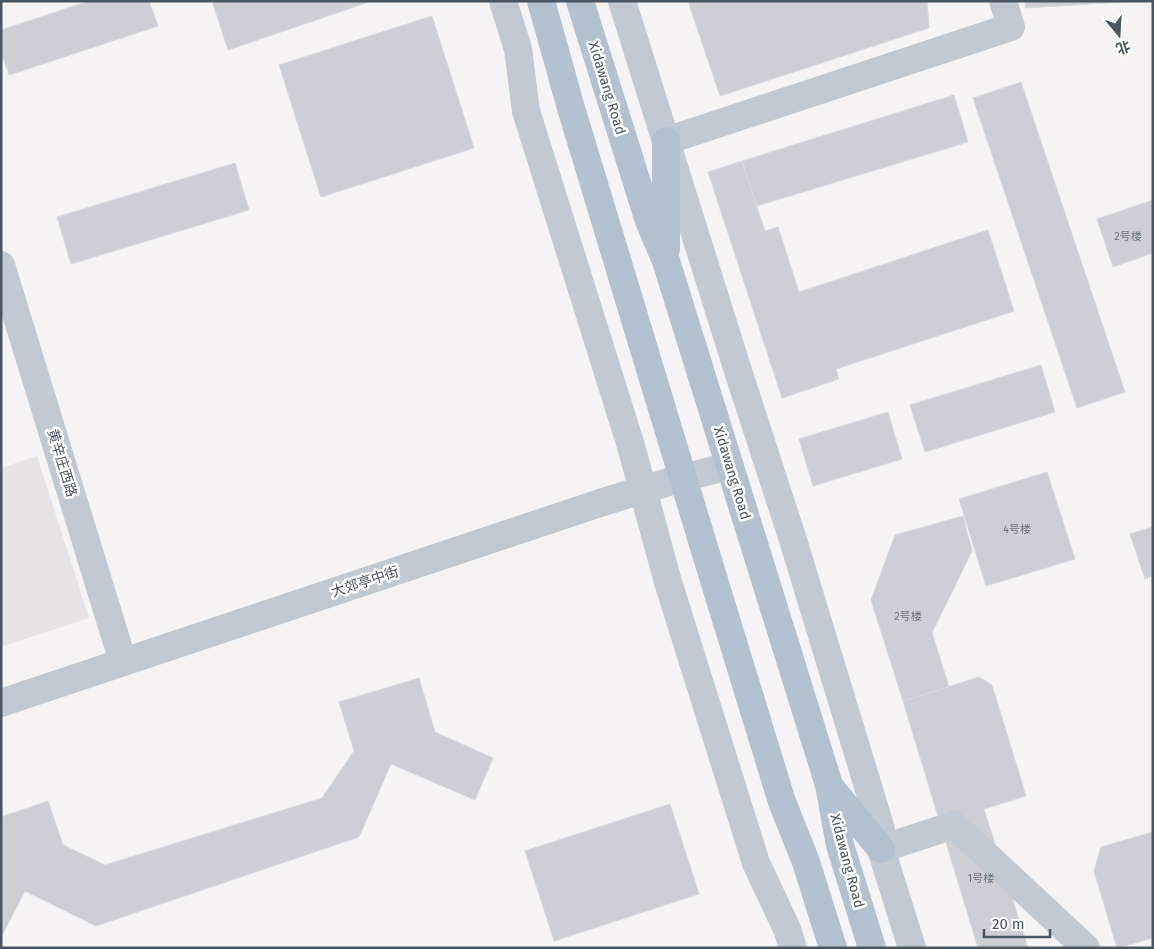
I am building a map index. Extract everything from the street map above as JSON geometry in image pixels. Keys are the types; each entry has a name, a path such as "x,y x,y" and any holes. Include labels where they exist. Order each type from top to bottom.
{"main road":[{"path":"541,1 573,118 682,478 782,802 806,862 833,948"},
{"name":"Xidawang Road","path":"580,1 648,221 666,261 829,785 840,845 872,948"},
{"path":"666,141 666,261"},
{"path":"829,785 881,849"}],"street":[{"path":"503,1 518,49 526,111 643,490 668,582 756,863 787,929 793,948"},
{"path":"622,1 738,374 793,540 876,810 881,829 881,849 912,948"},
{"path":"666,141 1011,27 1003,1"},
{"name":"黄辛庄西路","path":"1,264 123,662"},
{"name":"大郊亭中街","path":"1,703 643,490 730,466"},
{"path":"881,849 954,825 1086,948"}],"shaded area":[{"path":"37,456 89,618 1,647 1,468"}],"building":[{"path":"89,1 149,1 158,26 9,75 1,52 1,30"},
{"path":"212,1 372,1 228,50"},
{"path":"688,1 927,1 929,28 720,96"},
{"path":"1025,1 1139,1 1025,8"},
{"path":"432,16 474,148 321,197 279,65"},
{"path":"1021,82 1125,392 1077,408 973,98"},
{"path":"954,95 968,142 757,206 742,161"},
{"path":"742,161 765,231 778,227 799,292 988,230 1014,311 836,369 839,379 782,398 708,172"},
{"path":"235,163 249,210 71,264 57,217"},
{"path":"1153,200 1153,253 1113,267 1097,219"},
{"path":"1041,365 1055,412 925,452 910,405"},
{"path":"888,412 902,459 813,486 799,439"},
{"path":"1047,472 1075,559 986,586 959,499"},
{"path":"963,516 972,551 932,633 949,687 903,701 871,600 895,535"},
{"path":"1153,527 1153,576 1145,579 1130,534"},
{"path":"979,677 992,685 1026,796 984,809 1028,948 978,948 903,701"},
{"path":"419,678 435,732 493,758 475,800 391,764 359,837 96,926 25,891 1,937 1,817 48,801 63,845 105,865 322,798 354,751 339,702"},
{"path":"670,804 699,894 554,941 525,851"},
{"path":"1153,832 1153,938 1117,948 1094,871 1101,847"}]}
